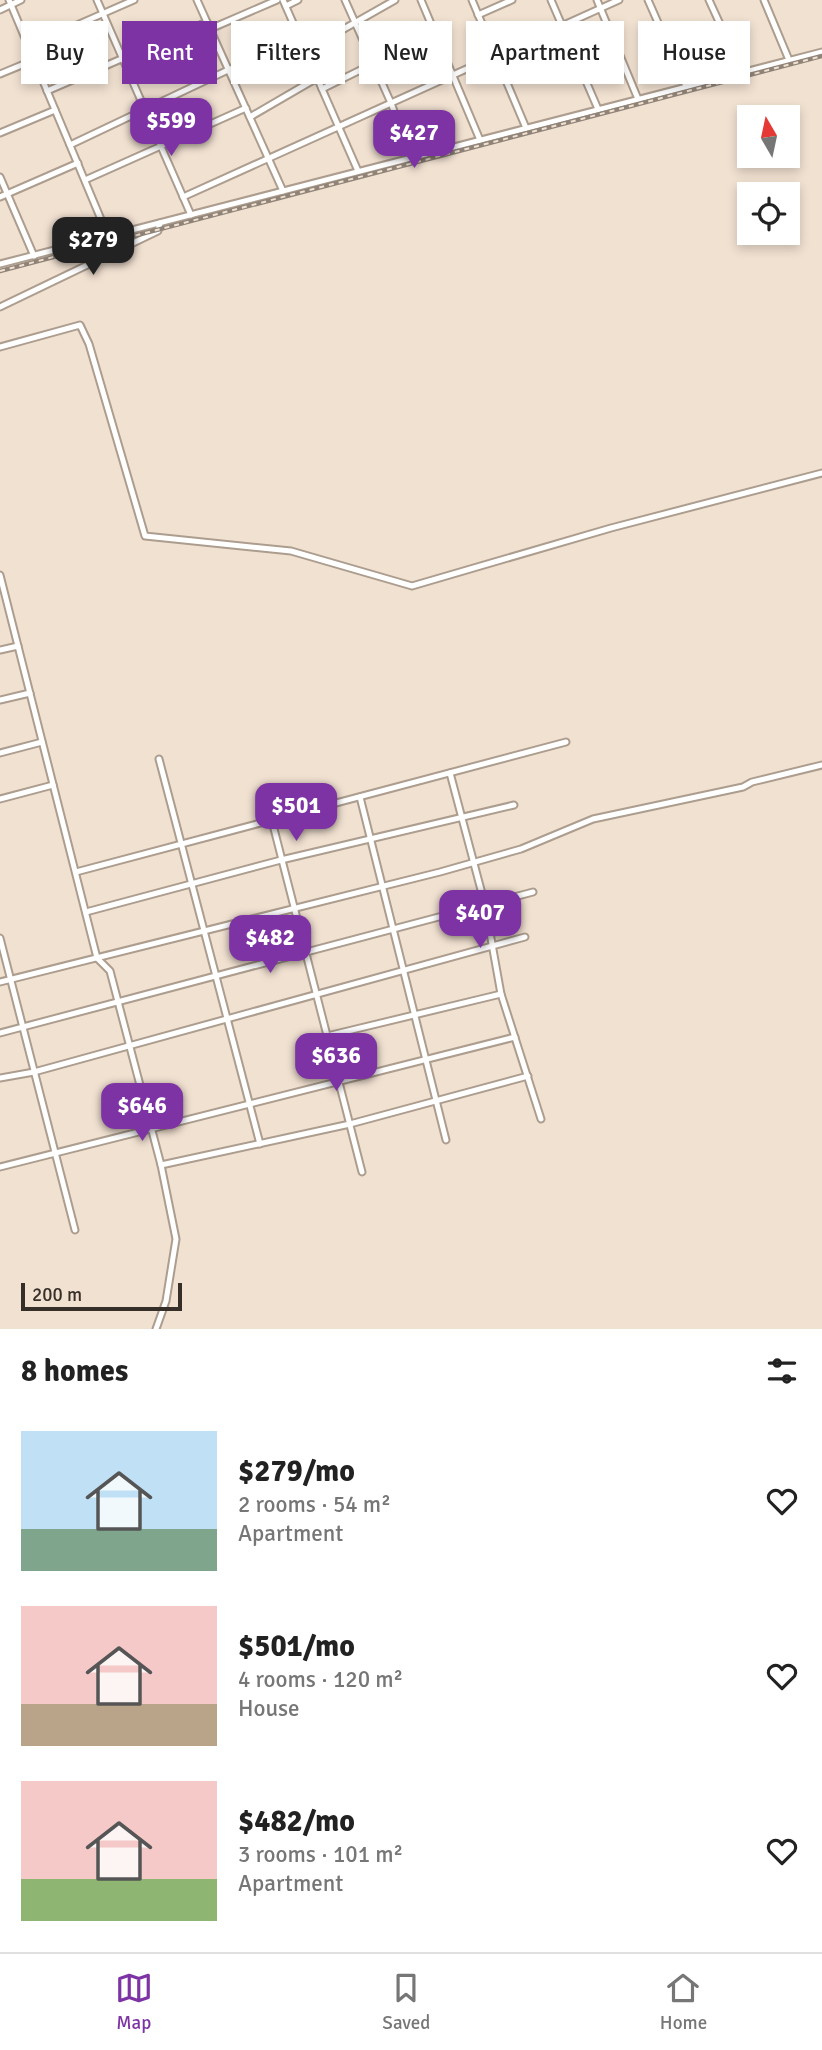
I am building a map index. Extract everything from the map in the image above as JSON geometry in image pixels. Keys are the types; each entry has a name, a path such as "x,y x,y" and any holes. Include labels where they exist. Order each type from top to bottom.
{"street":[{"path":"0,10 10,2 21,0"},
{"path":"97,0 122,58"},
{"path":"87,21 134,0"},
{"path":"197,0 207,21"},
{"path":"217,26 277,0"},
{"path":"292,21 285,3 298,0"},
{"path":"345,0 359,31"},
{"path":"345,28 395,0"},
{"path":"472,0 480,21"},
{"path":"478,15 512,0"},
{"path":"551,0 560,21"},
{"path":"597,0 638,99"},
{"path":"571,21 619,0"},
{"path":"648,0 686,86"},
{"path":"709,0 719,21"},
{"path":"765,0 789,60"},
{"path":"423,1 430,21"},
{"path":"10,2 21,27"},
{"path":"217,45 283,191"},
{"path":"750,70 822,52"},
{"path":"47,91 122,60"},
{"path":"0,74 21,65"},
{"path":"70,145 231,68"},
{"path":"183,197 466,69"},
{"path":"322,89 359,71"},
{"path":"453,75 480,140"},
{"path":"44,84 108,236"},
{"path":"134,84 191,215"},
{"path":"250,117 307,84"},
{"path":"320,84 358,171"},
{"path":"382,84 411,158"},
{"path":"507,84 526,128"},
{"path":"587,84 598,109"},
{"path":"0,264 694,84"},
{"path":"85,180 162,148 246,108"},
{"path":"0,133 55,110"},
{"path":"0,197 78,163"},
{"path":"0,177 34,256"},
{"path":"0,307 158,231 160,223"},
{"path":"0,347 80,325 89,344 145,536 291,551 412,586 611,528 822,473"},
{"path":"0,575 97,958 110,971 161,1165 176,1239 166,1300 156,1329"},
{"path":"0,605 7,603"},
{"path":"0,650 18,646"},
{"path":"0,700 30,693"},
{"path":"0,753 43,742"},
{"path":"76,872 566,742"},
{"path":"159,759 260,1144"},
{"path":"0,982 473,863 521,849 593,819 743,787 751,782 822,765"},
{"path":"450,773 485,905 501,994 541,1119"},
{"path":"0,799 53,785"},
{"path":"360,797 446,1140"},
{"path":"86,912 281,860 514,805"},
{"path":"272,821 362,1172"},
{"path":"0,1033 533,892"},
{"path":"0,1077 34,1072 525,937"},
{"path":"0,938 75,1230"},
{"path":"327,1036 501,994"},
{"path":"0,1167 339,1079 515,1037"},
{"path":"161,1165 350,1125 528,1076"}],"railway":[{"path":"0,271 822,56"}]}
